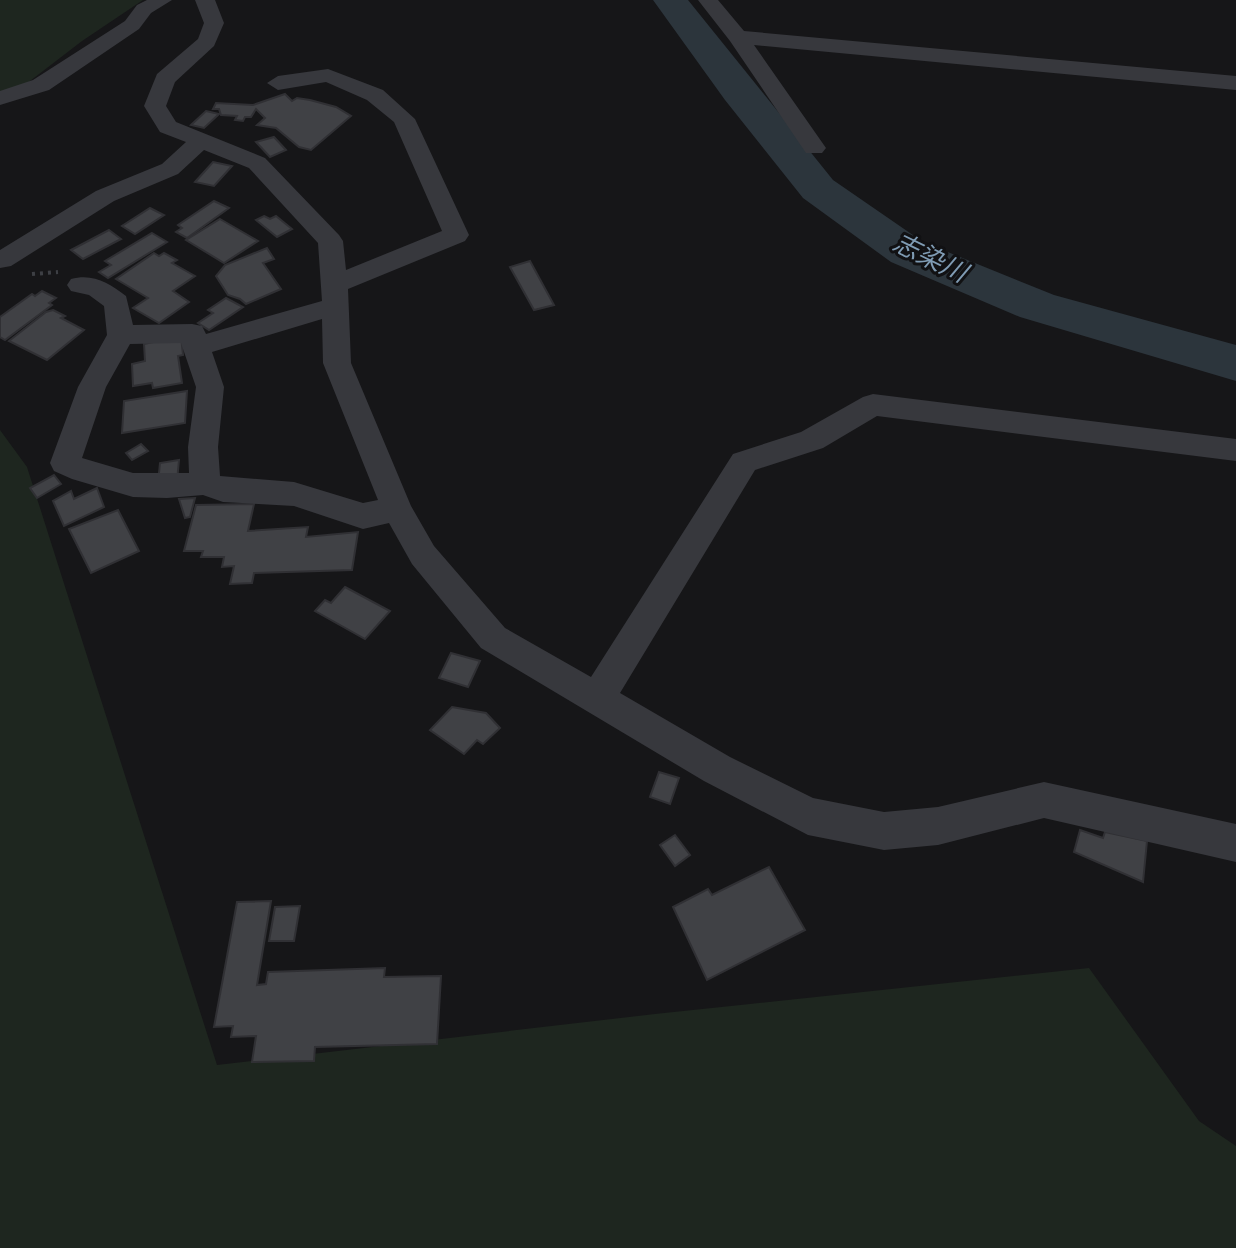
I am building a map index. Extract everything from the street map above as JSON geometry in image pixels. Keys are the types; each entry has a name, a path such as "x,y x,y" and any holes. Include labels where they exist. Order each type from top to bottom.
{"street":[{"path":"0,98 41,85 132,25 144,9 162,0"},
{"path":"205,0 214,23 207,42 165,79 155,106 168,127 257,163 330,241 337,363 397,509 423,555 493,638 717,769 808,816 884,831 938,826 1044,800 1236,843"},
{"path":"708,0 738,37 814,148"},
{"path":"738,37 1236,83"},
{"path":"196,347 335,296 456,235 404,119 375,95 328,75 278,83"},
{"path":"2,260 105,196 170,169 203,139"},
{"path":"80,285 96,287 117,302 121,335 92,387 65,463 98,478 165,489 205,483 223,490 294,494 363,516 397,509"},
{"path":"121,335 192,333 210,387 203,447 205,483"},
{"path":"597,699 744,462 812,440 873,405 1236,450"}],"path":[{"path":"24,274 68,271 80,285"}],"shaded area":[{"path":"0,0 143,0 82,41 0,104"},
{"path":"0,430 27,467 217,1065 1089,968 1199,1121 1236,1146 1236,1248 0,1248"}],"building":[{"path":"285,94 292,101 297,98 310,100 336,107 351,116 311,150 299,147 276,128 257,125 265,118 256,109 251,117 245,117 243,121 235,120 237,116 221,115 219,109 213,109 216,103 253,105"},
{"path":"206,111 219,114 204,128 191,125"},
{"path":"274,137 286,150 270,157 256,142"},
{"path":"213,162 232,166 214,186 195,182"},
{"path":"214,201 229,208 187,238 176,232 182,228 178,225"},
{"path":"150,208 164,215 135,234 122,226"},
{"path":"264,216 270,219 276,216 292,229 277,237 256,220"},
{"path":"220,219 258,241 224,263 186,240"},
{"path":"109,230 121,239 83,259 71,250"},
{"path":"152,233 167,242 108,278 99,272 111,265 105,261"},
{"path":"267,248 274,259 263,263 281,289 246,304 228,295 216,276 225,265"},
{"path":"154,253 159,256 164,253 177,260 172,263 195,276 173,291 189,302 159,323 133,308 148,298 116,279"},
{"path":"530,261 554,305 534,310 510,267"},
{"path":"42,291 56,298 49,303 52,305 5,340 0,337 0,317 32,294 35,296"},
{"path":"226,298 243,307 209,330 198,323 213,313 208,310"},
{"path":"53,310 84,330 47,360 9,341 46,312"},
{"path":"181,336 183,355 178,356 182,383 153,388 152,383 133,386 132,364 145,361 144,344"},
{"path":"187,391 185,423 122,433 124,401"},
{"path":"141,444 148,451 132,460 126,453"},
{"path":"179,460 177,481 158,483 160,463"},
{"path":"54,475 61,484 37,498 30,488"},
{"path":"97,488 104,507 64,526 53,501 71,491 74,499"},
{"path":"195,498 190,517 185,518 179,499"},
{"path":"254,504 248,531 308,527 306,537 358,532 352,570 254,573 252,583 230,584 234,566 222,567 224,557 201,557 203,551 184,551 196,505"},
{"path":"118,510 139,551 91,573 69,529"},
{"path":"345,587 390,611 365,639 315,611 325,600 331,603"},
{"path":"451,653 480,661 468,687 439,678"},
{"path":"452,707 486,713 500,728 483,744 477,740 464,754 430,730"},
{"path":"659,772 679,778 670,804 650,797"},
{"path":"1080,830 1103,838 1105,832 1147,841 1143,882 1074,852"},
{"path":"675,835 690,855 675,866 660,845"},
{"path":"769,867 805,930 707,980 673,907 708,889 712,895"},
{"path":"271,901 257,985 266,984 268,972 385,968 384,977 441,976 437,1044 315,1047 314,1061 252,1062 256,1036 231,1037 233,1026 214,1027 237,902"},
{"path":"300,906 294,941 269,941 275,907"}],"waterway":[{"name":"志染川","path":"670,0 818,189 907,252 1037,306 1236,363"}]}
